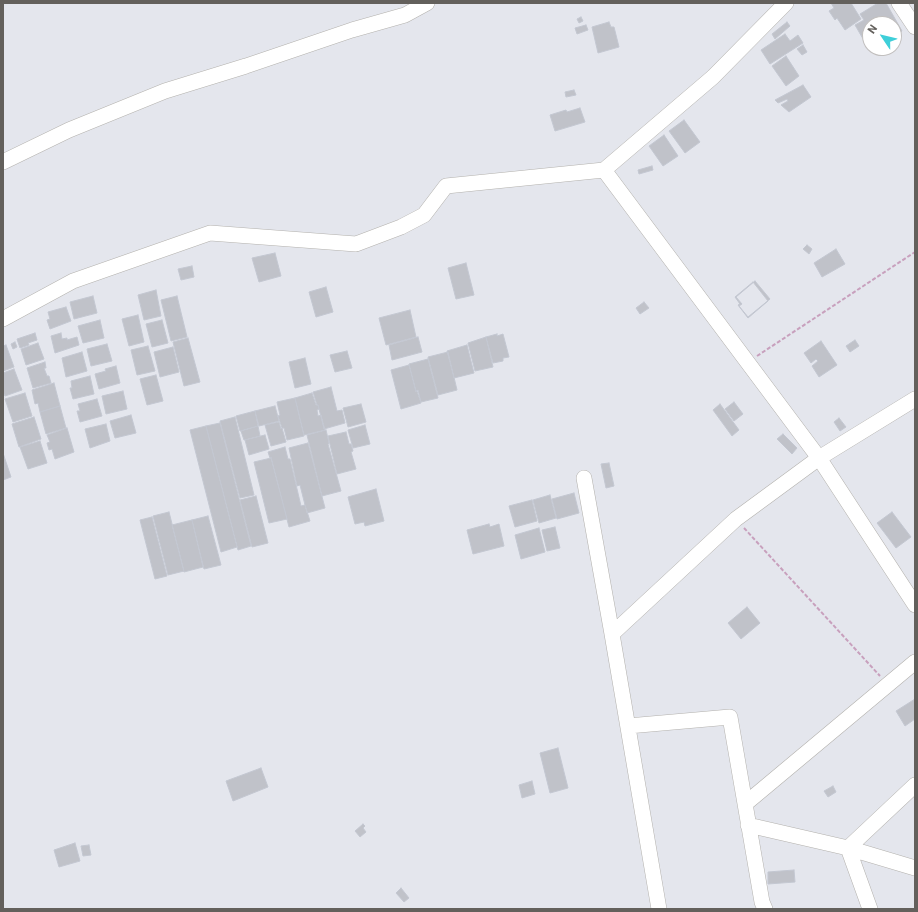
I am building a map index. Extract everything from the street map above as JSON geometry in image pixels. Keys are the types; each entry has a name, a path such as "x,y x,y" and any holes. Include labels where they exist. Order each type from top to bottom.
{"street":[{"path":"3,162 69,130 165,91 246,66 352,30 405,15 427,3"},
{"path":"3,319 73,281 210,232 356,244 400,227 424,215 446,186 604,170 714,77 786,3"},
{"path":"899,3 915,27"},
{"path":"604,170 819,458 915,605"},
{"path":"612,634 736,519 819,458 915,399"},
{"path":"584,478 659,909"},
{"path":"745,804 915,662"},
{"path":"628,726 730,717 762,902 765,909"},
{"path":"848,848 915,784"},
{"path":"748,825 848,848 915,868"},
{"path":"848,848 870,909"}],"path":[{"path":"747,362 915,252"},
{"path":"736,519 888,684"}],"building":[{"path":"831,3 851,3 861,19 845,30 837,18 835,20 829,11 834,8"},
{"path":"878,3 886,3 893,16 862,17 860,14"},
{"path":"581,17 583,21 579,23 577,19"},
{"path":"862,21 862,37 855,25"},
{"path":"609,22 611,27 614,27 619,47 598,53 592,27"},
{"path":"787,22 790,26 775,39 772,34"},
{"path":"586,25 588,30 577,34 575,28"},
{"path":"785,34 790,41 798,35 803,43 770,64 761,50"},
{"path":"803,45 807,52 802,55 797,49"},
{"path":"786,56 799,76 786,86 772,66"},
{"path":"803,85 811,97 789,112 781,105 788,101 787,99 778,103 775,100"},
{"path":"574,90 576,95 566,97 565,92"},
{"path":"580,108 585,122 555,131 550,115 566,110 567,112"},
{"path":"684,120 700,142 685,153 669,131"},
{"path":"664,135 678,156 663,166 649,146"},
{"path":"652,166 653,170 639,174 638,170"},
{"path":"807,245 812,249 809,254 803,249"},
{"path":"836,249 845,264 822,277 814,263"},
{"path":"275,253 281,276 259,282 252,258"},
{"path":"466,263 474,295 456,299 448,268"},
{"path":"192,266 194,277 181,280 178,269"},
{"path":"755,281 770,299 748,317 739,306 742,304 736,297"},
{"path":"753,282 768,301 748,318 738,305 740,304 735,297"},
{"path":"326,287 333,312 316,317 309,292"},
{"path":"156,290 161,316 144,320 138,295"},
{"path":"93,296 97,313 74,319 70,302"},
{"path":"177,296 187,337 171,341 161,300"},
{"path":"644,302 649,308 640,314 636,308"},
{"path":"66,307 71,321 50,329 47,320 50,319 48,312"},
{"path":"410,310 416,337 386,345 379,318"},
{"path":"138,315 144,342 129,346 122,319"},
{"path":"100,320 104,338 83,343 78,326"},
{"path":"162,320 168,343 152,347 146,324"},
{"path":"35,333 37,340 20,348 17,339"},
{"path":"61,333 62,339 67,338 67,340 77,337 79,345 55,353 51,336"},
{"path":"497,334 497,336 503,334 509,357 503,358 503,361 493,363 486,337"},
{"path":"418,337 422,352 392,360 389,345"},
{"path":"486,337 493,367 475,371 468,343"},
{"path":"188,338 200,382 184,386 173,342"},
{"path":"855,340 859,346 850,352 846,346"},
{"path":"821,341 837,365 819,377 812,366 818,361 816,359 811,363 804,353"},
{"path":"15,342 17,347 13,349 11,344"},
{"path":"38,343 44,359 26,365 21,349"},
{"path":"107,344 112,361 91,366 87,349"},
{"path":"6,345 14,367 3,371 3,346"},
{"path":"467,345 474,373 454,378 447,351"},
{"path":"148,346 155,371 137,375 131,350"},
{"path":"173,347 179,372 160,377 154,352"},
{"path":"347,351 352,368 335,372 330,355"},
{"path":"82,352 87,371 66,377 62,358"},
{"path":"448,352 457,390 438,395 428,357"},
{"path":"305,358 311,384 295,388 289,362"},
{"path":"428,359 438,398 421,402 418,390 416,391 409,364"},
{"path":"45,362 46,368 44,368 51,383 33,388 27,368"},
{"path":"409,365 416,392 417,391 421,403 401,409 391,370"},
{"path":"116,366 120,383 99,389 95,374"},
{"path":"14,369 22,390 5,396 3,392 3,373"},
{"path":"156,375 163,401 147,405 140,379"},
{"path":"90,376 94,394 73,399 70,388 72,388 71,381"},
{"path":"54,383 60,406 40,412 38,403 35,404 32,390"},
{"path":"331,387 337,411 342,410 345,423 324,429 313,392"},
{"path":"123,391 127,409 106,414 102,396"},
{"path":"25,393 32,416 13,422 5,399"},
{"path":"312,393 316,405 318,405 318,416 321,415 325,430 304,435 295,398"},
{"path":"295,398 304,436 287,440 284,428 282,428 278,416 280,415 277,402"},
{"path":"97,399 102,416 80,422 77,411 80,411 78,404"},
{"path":"734,402 743,414 734,421 725,409"},
{"path":"361,404 366,422 348,427 343,408"},
{"path":"720,404 739,430 732,436 713,410"},
{"path":"60,406 66,428 46,434 40,412"},
{"path":"275,406 279,421 259,426 255,411"},
{"path":"255,411 258,426 240,431 236,416"},
{"path":"131,415 136,433 115,438 110,421"},
{"path":"34,417 41,439 19,447 12,424"},
{"path":"235,417 254,495 240,498 220,421"},
{"path":"839,418 846,427 840,431 834,422"},
{"path":"279,422 286,442 271,446 265,425"},
{"path":"220,423 251,546 238,550 206,426"},
{"path":"106,424 110,441 90,448 85,429"},
{"path":"365,425 370,444 353,448 348,430"},
{"path":"206,426 237,547 221,552 190,430"},
{"path":"258,426 260,436 244,440 241,431"},
{"path":"67,428 74,452 55,459 52,449 49,450 47,443 50,442 47,435"},
{"path":"326,430 328,444 341,491 322,496 307,435"},
{"path":"346,432 349,444 351,444 353,451 351,452 356,469 337,474 328,436"},
{"path":"783,434 797,448 792,454 777,439"},
{"path":"265,435 269,449 249,455 245,440"},
{"path":"40,441 47,463 28,469 20,447"},
{"path":"308,443 325,508 307,513 300,485 297,486 289,448"},
{"path":"285,447 288,459 290,459 301,506 305,505 310,521 289,527 271,457 270,458 268,452"},
{"path":"4,456 11,477 3,480 3,457"},
{"path":"271,458 287,519 269,523 254,462"},
{"path":"609,463 614,486 606,488 601,464"},
{"path":"376,489 384,521 365,526 364,522 355,524 348,497"},
{"path":"574,493 579,513 557,519 552,499"},
{"path":"550,495 556,518 539,523 533,500"},
{"path":"256,496 268,543 252,547 240,500"},
{"path":"532,500 537,521 515,527 509,506"},
{"path":"169,512 184,571 168,575 153,516"},
{"path":"892,512 911,537 896,548 877,523"},
{"path":"208,516 221,565 204,569 192,520"},
{"path":"152,517 167,576 155,579 140,520"},
{"path":"192,520 203,567 184,572 172,525"},
{"path":"489,524 490,527 499,524 504,546 473,554 467,530"},
{"path":"555,527 560,548 547,551 542,530"},
{"path":"539,528 545,552 521,559 515,535"},
{"path":"747,607 760,623 741,639 728,623"},
{"path":"915,699 915,719 905,726 896,711"},
{"path":"558,748 568,788 550,793 540,753"},
{"path":"261,768 268,787 233,801 226,781"},
{"path":"532,781 535,794 522,798 519,785"},
{"path":"833,786 836,792 828,797 824,791"},
{"path":"363,824 365,826 363,828 366,832 360,837 355,831"},
{"path":"75,843 80,861 59,867 54,850"},
{"path":"89,845 91,855 83,856 81,846"},
{"path":"794,870 795,882 768,884 768,872"},
{"path":"401,888 409,898 404,902 396,893"}]}
